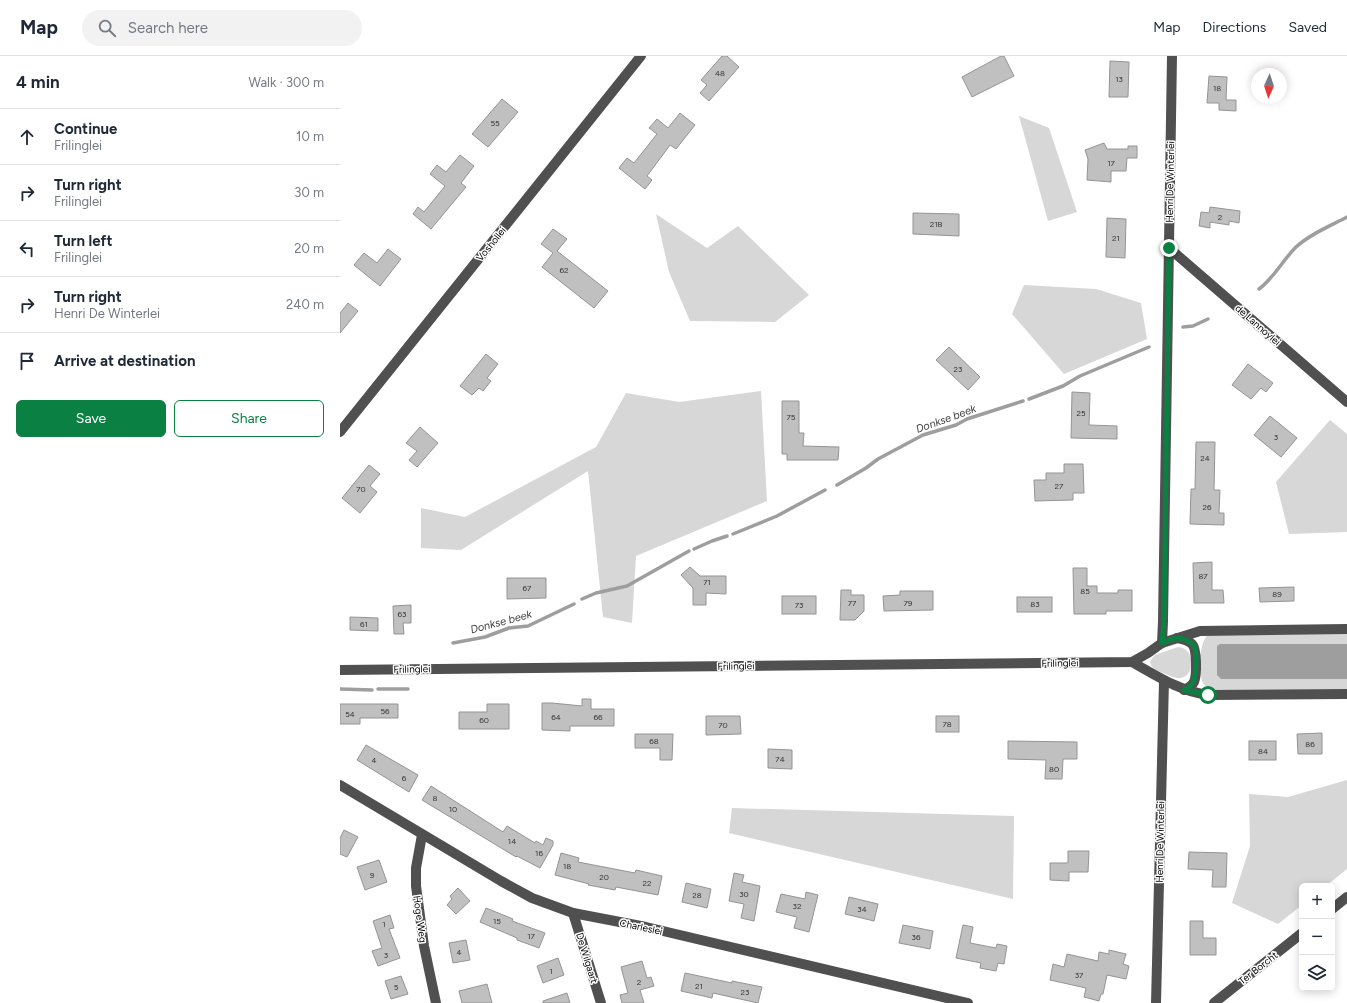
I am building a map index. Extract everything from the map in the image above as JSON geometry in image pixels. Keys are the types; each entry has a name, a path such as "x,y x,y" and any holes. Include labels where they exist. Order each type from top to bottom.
{"street":[{"name":"Voshollei","path":"340,432 641,56"},
{"name":"Henri De Winterlei","path":"1162,643 1164,620 1172,56"},
{"name":"de Lannoylei","path":"1169,248 1347,402"},
{"name":"Frilinglei","path":"340,670 1132,662 1162,643 1200,631 1347,629"},
{"path":"1177,638 1188,641 1195,648 1196,674 1191,686 1184,690"},
{"path":"1132,662 1164,681 1184,690 1208,695 1347,694"},
{"name":"Henri De Winterlei","path":"1156,1003 1164,681"},
{"name":"Charleslei","path":"340,785 422,835 532,898 573,912 646,927 968,1003"},
{"name":"Hoge Weg","path":"422,835 416,868 416,886 424,946 436,1003"},
{"path":"1335,907 1347,897"},
{"name":"De Wilgaart","path":"573,912 601,1003"},
{"name":"Ter Borcht","path":"1214,1003 1299,935"}],"shaded area":[{"path":"1019,116 1049,128 1077,212 1048,221"},
{"path":"656,214 707,248 738,226 809,295 775,322 690,321 669,272"},
{"path":"1024,285 1096,289 1141,303 1147,339 1064,374 1012,314"},
{"path":"761,391 767,501 636,556 632,623 603,617 588,471 461,550 421,548 421,508 465,517 596,447 626,393 679,402"},
{"path":"1330,420 1347,434 1347,532 1289,534 1276,482"},
{"path":"1347,633 1347,689 1213,690 1205,686 1201,679 1201,651 1205,638 1208,635"},
{"path":"1220,644 1347,644 1347,679 1221,679 1217,675 1217,646"},
{"path":"1178,647 1188,652 1191,657 1191,668 1186,676 1181,678 1174,677 1153,668 1150,661 1155,655"},
{"path":"1347,780 1347,869 1330,883 1299,883 1299,907 1278,924 1232,903 1250,846 1249,794 1288,797"},
{"path":"732,808 1014,816 1013,899 729,833"}],"building":[{"path":"722,56 727,56 739,67 709,101 700,93 707,85 701,80"},
{"path":"1001,56 1004,56 1014,76 972,97 962,77"},
{"path":"1110,61 1129,62 1128,97 1109,97"},
{"path":"1209,76 1227,77 1226,100 1236,100 1236,111 1219,110 1219,103 1207,103"},
{"path":"502,99 518,112 488,147 472,134"},
{"path":"680,113 695,125 676,149 670,145 647,176 652,180 645,189 619,168 627,158 634,163 657,134 649,128 657,119 668,128"},
{"path":"1104,143 1107,149 1128,149 1128,146 1137,146 1137,158 1127,158 1126,171 1111,171 1111,182 1087,180 1088,159 1085,150"},
{"path":"460,155 474,166 461,183 466,187 431,229 413,214 418,207 424,212 445,186 430,174 437,165 446,172"},
{"path":"1210,207 1240,211 1239,223 1229,221 1229,225 1210,222 1210,228 1199,226 1201,212 1209,213"},
{"path":"913,213 959,214 959,236 913,234"},
{"path":"1107,218 1126,219 1125,258 1106,257"},
{"path":"553,229 567,239 557,251 608,291 594,308 542,267 553,253 541,244"},
{"path":"388,249 401,259 380,286 354,265 364,253 377,263"},
{"path":"348,303 358,311 340,333 340,313"},
{"path":"949,347 980,377 968,390 936,360"},
{"path":"486,354 498,364 487,378 491,381 483,391 479,388 472,395 460,386"},
{"path":"1248,364 1273,383 1266,392 1261,388 1251,399 1232,385"},
{"path":"1072,392 1090,393 1089,425 1117,426 1117,439 1071,438"},
{"path":"782,401 799,401 799,433 804,433 803,446 839,447 838,460 787,460 787,454 782,454"},
{"path":"1270,416 1297,438 1281,457 1254,435"},
{"path":"420,427 438,443 417,467 409,460 417,451 406,443"},
{"path":"1196,442 1215,442 1214,490 1220,490 1219,513 1224,513 1224,525 1190,524 1191,489 1195,489"},
{"path":"1064,464 1083,464 1084,493 1073,493 1073,500 1035,501 1034,480 1046,480 1046,473 1064,473"},
{"path":"369,465 380,474 370,486 377,492 360,513 342,498"},
{"path":"1212,562 1212,590 1223,590 1224,603 1194,603 1193,563"},
{"path":"690,567 700,576 726,576 726,594 706,593 706,605 693,605 693,588 681,575"},
{"path":"1073,568 1087,568 1087,586 1097,586 1097,593 1118,593 1118,590 1132,590 1132,611 1106,611 1106,614 1074,614"},
{"path":"507,578 546,578 546,598 507,599"},
{"path":"1294,587 1294,601 1260,602 1259,588"},
{"path":"841,590 851,590 851,595 864,595 864,611 855,620 840,620"},
{"path":"900,591 933,591 933,610 884,611 883,596 900,595"},
{"path":"782,596 816,596 816,614 782,614"},
{"path":"1017,597 1052,597 1052,612 1017,612"},
{"path":"411,605 411,623 403,623 404,634 394,634 393,606"},
{"path":"350,617 378,618 378,631 350,630"},
{"path":"582,699 591,699 591,709 614,709 614,726 570,726 570,731 542,730 542,703 582,706"},
{"path":"340,704 398,704 398,718 360,718 360,724 340,724"},
{"path":"487,704 509,704 509,729 459,729 459,712 487,712"},
{"path":"706,716 740,716 741,734 706,735"},
{"path":"936,716 959,716 959,732 936,732"},
{"path":"1322,733 1322,754 1298,754 1297,734"},
{"path":"635,734 673,734 672,760 660,760 660,748 635,748"},
{"path":"1008,741 1077,742 1077,759 1063,759 1062,779 1045,779 1046,760 1008,759"},
{"path":"1249,741 1276,741 1276,760 1249,760"},
{"path":"366,745 418,775 409,792 357,760"},
{"path":"768,749 792,750 792,769 768,768"},
{"path":"431,786 503,832 507,826 535,843 536,841 543,845 546,838 553,841 553,845 540,868 517,856 516,857 422,800"},
{"path":"344,830 358,837 347,857 340,854 340,838"},
{"path":"1068,851 1089,851 1088,872 1069,872 1069,881 1050,880 1050,863 1068,863"},
{"path":"1189,852 1227,853 1226,887 1212,887 1213,870 1188,869"},
{"path":"561,853 579,858 578,862 635,873 636,870 662,876 658,895 616,887 615,890 588,885 589,884 555,875"},
{"path":"379,860 387,882 365,890 357,867"},
{"path":"734,873 744,875 742,882 760,886 754,921 741,918 744,904 729,901"},
{"path":"686,883 711,889 707,908 682,902"},
{"path":"458,888 470,901 456,914 447,905 452,899 450,896"},
{"path":"806,892 818,895 809,932 794,928 797,917 776,912 781,894 805,899"},
{"path":"849,897 878,904 874,921 845,914"},
{"path":"486,908 513,919 512,921 545,933 539,948 517,940 517,938 480,922"},
{"path":"390,915 394,928 389,929 400,958 378,966 372,951 382,948 373,921"},
{"path":"1190,921 1203,921 1203,938 1216,938 1216,955 1190,955"},
{"path":"903,925 933,931 930,949 899,943"},
{"path":"963,925 973,927 970,943 996,948 997,944 1007,946 1004,964 998,963 996,971 980,968 981,963 956,958"},
{"path":"466,940 470,960 453,963 449,943"},
{"path":"1109,950 1126,954 1123,964 1129,966 1126,979 1107,975 1103,994 1101,994 1099,1001 1084,997 1086,988 1050,980 1053,964 1064,967 1067,954 1098,961 1099,952 1109,954"},
{"path":"558,958 564,975 543,983 537,966"},
{"path":"642,961 647,978 651,977 654,986 640,990 644,1003 622,1003 620,995 628,993 621,967"},
{"path":"685,973 732,983 732,981 762,987 758,1003 713,993 712,998 681,991"},
{"path":"401,976 408,994 391,999 385,981"},
{"path":"487,984 492,1003 462,1003 459,991"},
{"path":"567,993 570,1003 543,1003 543,1001"}],"waterway":[{"name":"Donkse beek","path":"1259,289 1269,280 1291,252 1302,242 1320,230 1347,217"},
{"name":"Donkse beek","path":"1183,327 1193,326 1208,319"},
{"name":"Donkse beek","path":"1029,399 1063,386 1080,376 1149,347"},
{"name":"Donkse beek","path":"837,485 878,459 923,435 1023,401"},
{"name":"Donkse beek","path":"733,534 777,516 825,490"},
{"name":"Donkse beek","path":"694,549 727,536"},
{"name":"Donkse beek","path":"582,599 596,593 627,586 689,551"},
{"name":"Donkse beek","path":"453,643 485,637 509,628 528,626 574,604"},
{"name":"Donkse beek","path":"340,689 372,690"},
{"name":"Donkse beek","path":"378,689 408,689"}],"route":[{"path":"1169,248 1164,620 1162,643 1177,638 1188,641 1192,644 1195,648 1196,674 1191,686 1184,690 1208,695"}]}
